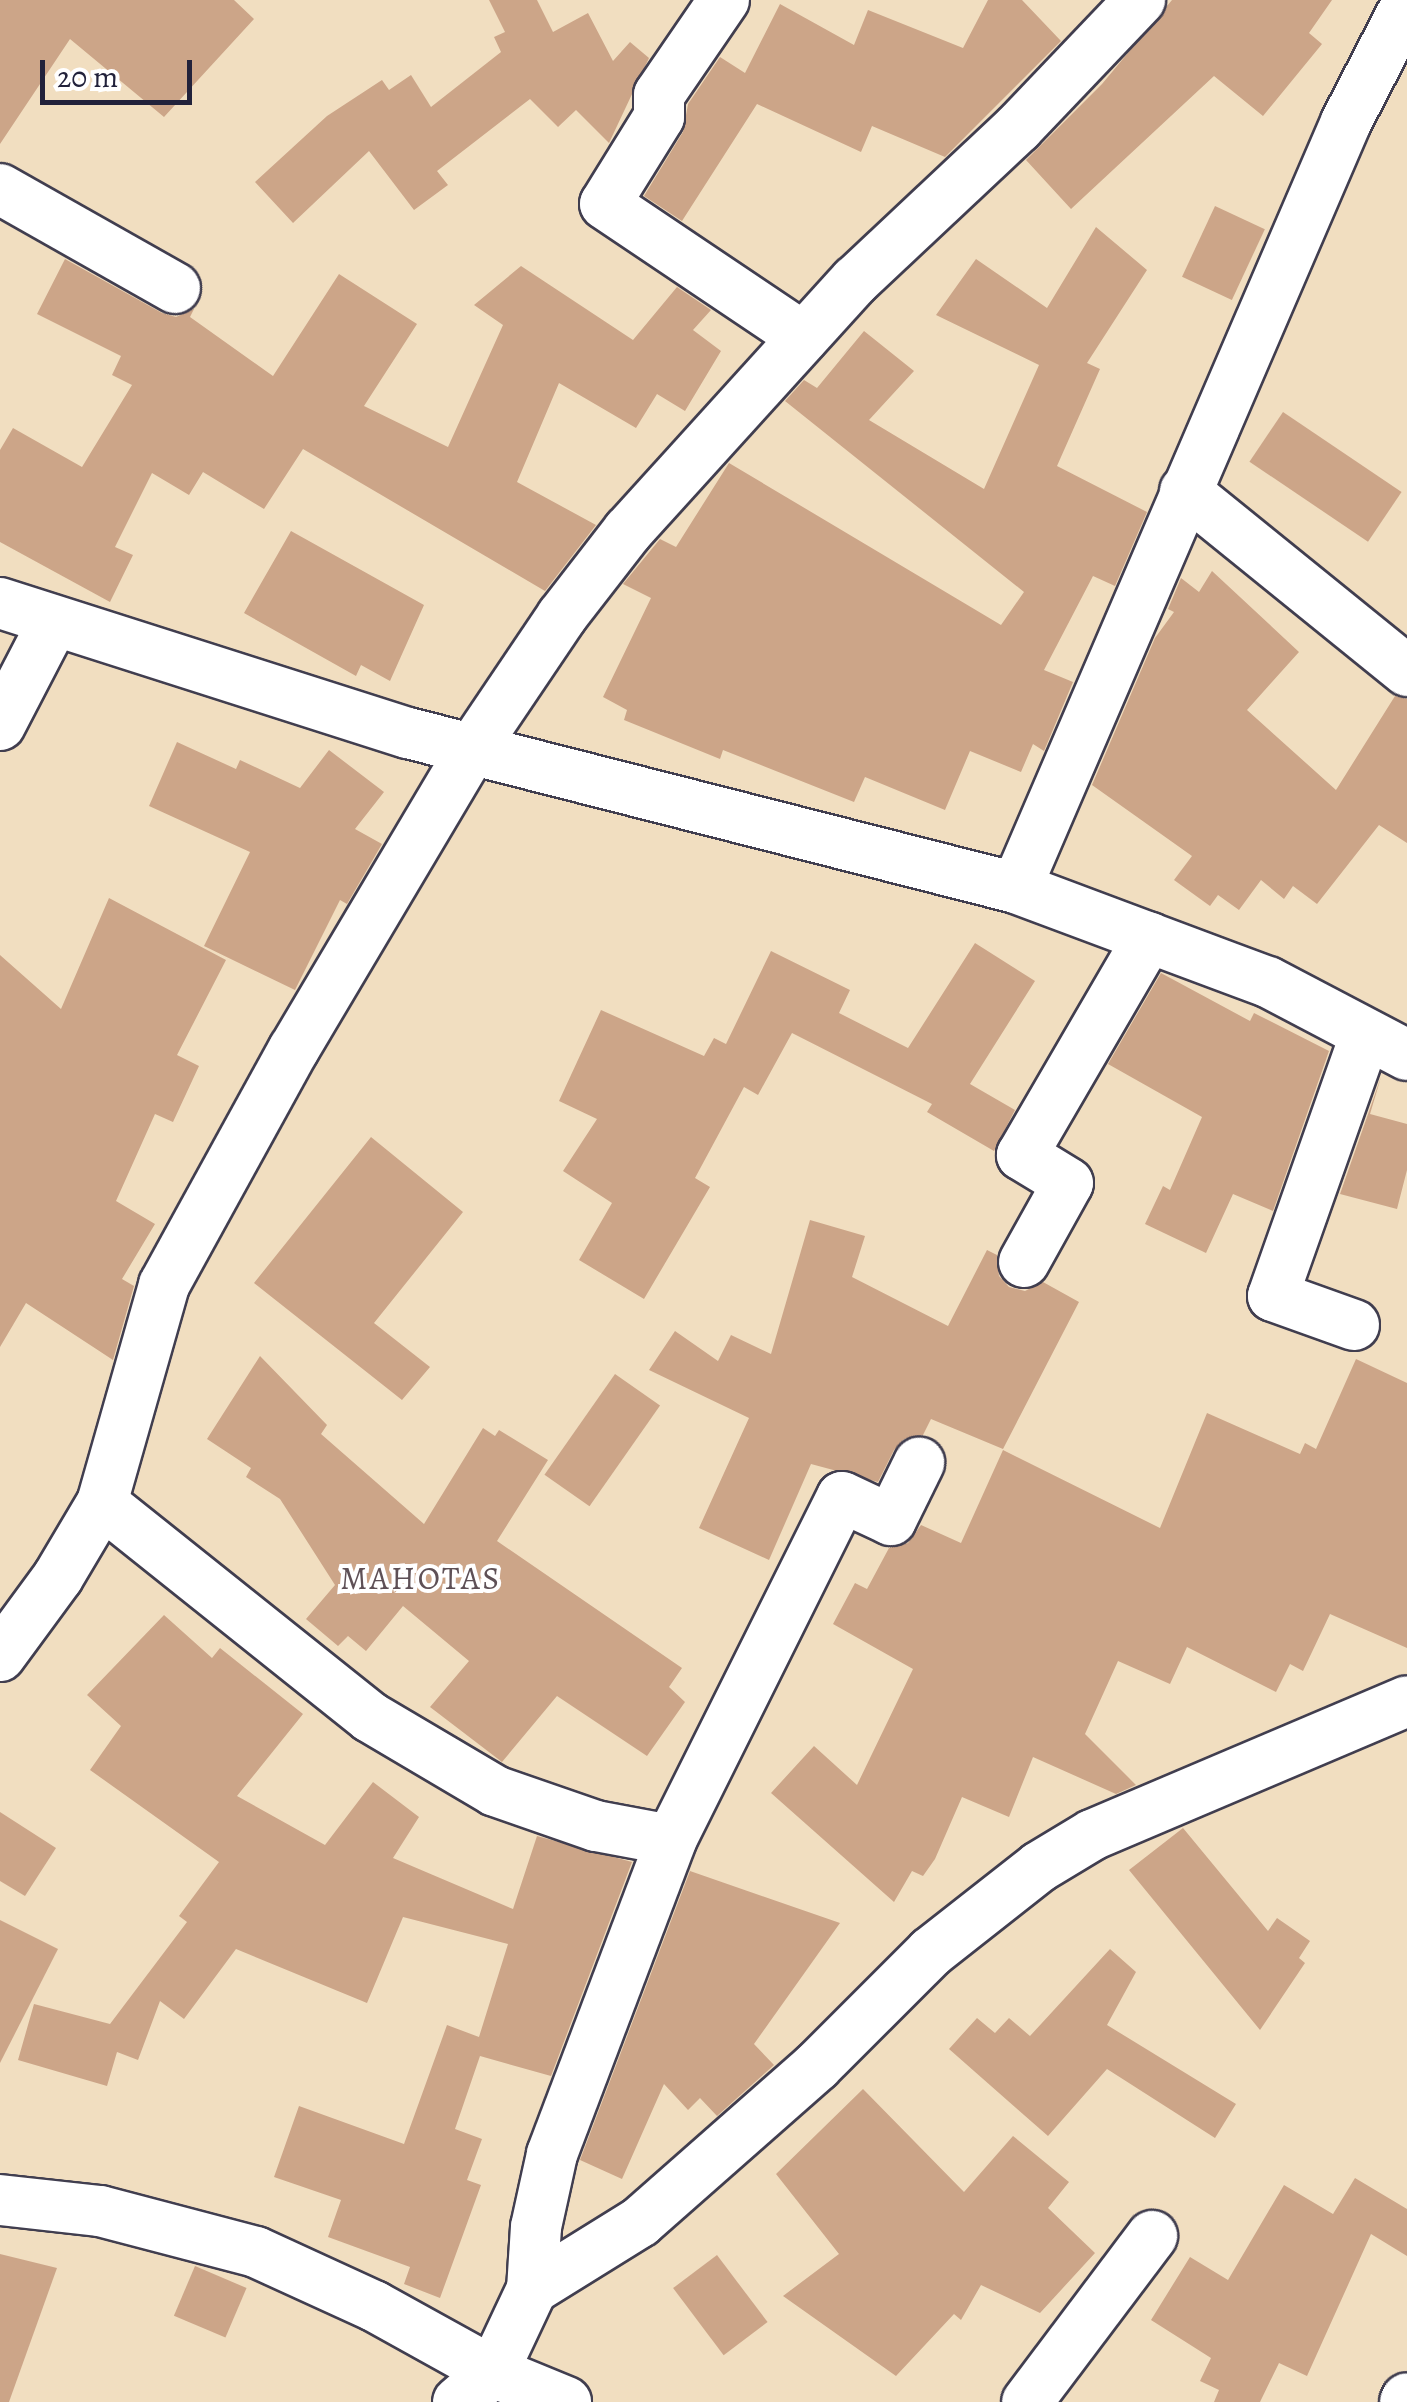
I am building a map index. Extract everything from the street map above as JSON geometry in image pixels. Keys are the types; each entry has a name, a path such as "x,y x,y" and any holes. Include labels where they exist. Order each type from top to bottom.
{"street":[{"path":"724,0 659,95 658,117 605,204 803,338"},
{"path":"0,1656 58,1577 102,1503 164,1286 294,1049 473,748 628,532 803,338 1140,0"},
{"path":"1016,888 1346,122 1407,4"},
{"path":"0,188 175,288"},
{"path":"1185,491 1407,671"},
{"path":"0,603 473,748 1016,888 1268,982 1387,1045 1273,1296 1354,1325"},
{"path":"0,725 54,621"},
{"path":"1024,1262 1068,1183 1022,1156 1149,937"},
{"path":"476,2387 532,2289 536,2227 552,2154 671,1840 842,1497 891,1520 919,1463"},
{"path":"102,1503 370,1717 479,1782 596,1826 671,1840"},
{"path":"532,2289 640,2222 817,2066 931,1952 1039,1867 1092,1835 1407,1701"},
{"path":"0,2200 100,2211 256,2252 374,2306 476,2387 566,2402"},
{"path":"1027,2402 1152,2236"}],"building":[{"path":"0,0 234,0 254,19 164,117 70,39 0,144"},
{"path":"489,0 537,0 553,32 588,13 613,61 630,42 649,58 609,143 576,110 558,127 530,99 437,171 448,185 414,210 369,151 293,223 255,182 327,116 382,80 389,90 411,75 431,107 501,52 494,37 505,32"},
{"path":"988,0 1022,0 1061,41 945,157 872,126 861,152 757,104 682,221 644,196 683,132 688,104 720,57 745,73 780,4 854,45 868,10 963,48"},
{"path":"1172,0 1332,0 1309,33 1322,44 1263,116 1214,76 1071,209 1026,160 1102,84"},
{"path":"1215,206 1265,229 1232,300 1182,277"},
{"path":"1096,227 1147,270 1087,363 1100,369 1057,466 1147,512 1115,586 1093,576 1044,670 1073,682 1044,751 1033,744 1021,772 970,751 945,810 865,777 854,802 723,750 720,759 624,720 627,710 603,697 651,598 623,584 660,539 676,547 729,463 1001,625 1024,592 785,401 804,380 817,388 864,331 914,371 869,420 984,489 1039,365 936,315 976,259 1047,308"},
{"path":"65,259 162,313 176,317 194,309 190,317 273,376 339,274 417,324 364,406 448,447 503,325 474,305 521,266 633,340 677,287 711,310 693,330 721,351 685,411 657,394 636,428 559,383 517,482 596,525 545,591 303,449 264,509 203,472 189,495 152,473 115,547 133,555 110,602 0,542 0,450 13,428 82,467 132,385 112,375 121,356 37,314"},
{"path":"1283,412 1402,492 1368,542 1249,462"},
{"path":"291,531 424,605 390,681 361,665 356,676 244,613"},
{"path":"1212,571 1299,652 1247,710 1336,790 1395,696 1407,699 1407,843 1379,825 1317,904 1293,886 1284,899 1261,880 1239,910 1218,895 1210,906 1174,880 1192,856 1092,785 1155,638 1174,612 1168,609 1181,578 1199,592"},
{"path":"177,742 236,769 240,760 300,788 329,750 384,792 355,829 382,844 347,904 340,900 295,990 204,946 250,852 149,806"},
{"path":"109,898 226,960 177,1055 199,1066 173,1122 155,1114 116,1201 155,1224 122,1279 134,1286 113,1360 26,1303 0,1347 0,955 61,1009"},
{"path":"975,943 1035,981 970,1084 1015,1110 994,1151 927,1112 932,1104 792,1033 758,1095 744,1087 695,1178 710,1187 644,1299 579,1260 612,1203 563,1171 597,1119 559,1101 601,1010 704,1056 714,1038 726,1044 771,951 850,990 839,1013 908,1048"},
{"path":"1161,973 1250,1021 1254,1013 1329,1051 1273,1211 1233,1194 1206,1253 1145,1224 1163,1186 1170,1190 1202,1117 1108,1064"},
{"path":"1381,1077 1370,1114 1407,1124 1407,1170 1397,1209 1340,1194"},
{"path":"371,1137 463,1212 374,1323 430,1367 402,1400 254,1283"},
{"path":"810,1220 865,1236 852,1277 948,1326 987,1250 997,1255 999,1276 1009,1287 1025,1291 1043,1282 1079,1302 1003,1449 931,1419 923,1435 904,1439 894,1450 878,1482 811,1464 769,1560 699,1528 749,1418 649,1370 675,1331 718,1361 731,1335 771,1354"},
{"path":"260,1356 327,1425 321,1434 424,1524 483,1428 495,1436 499,1430 548,1460 497,1541 682,1668 669,1687 685,1702 647,1756 557,1696 502,1762 430,1707 469,1661 403,1606 366,1651 348,1636 338,1646 306,1619 335,1585 280,1499 246,1477 251,1468 207,1439"},
{"path":"1356,1359 1407,1383 1407,1648 1330,1614 1303,1671 1290,1664 1276,1692 1187,1647 1170,1684 1118,1661 1085,1734 1136,1785 1116,1794 1033,1757 1009,1817 962,1797 935,1859 923,1876 912,1871 894,1902 771,1793 814,1746 857,1785 913,1669 833,1624 855,1583 867,1589 889,1548 908,1543 921,1525 961,1543 1003,1450 1160,1528 1207,1413 1300,1454 1305,1443 1316,1449"},
{"path":"615,1374 660,1406 590,1506 544,1475"},
{"path":"164,1615 212,1658 220,1648 303,1714 237,1796 325,1845 373,1782 419,1817 393,1858 513,1909 537,1836 632,1862 551,2076 480,2056 455,2129 482,2139 467,2180 481,2185 440,2298 404,2284 410,2267 328,2237 341,2200 274,2177 299,2106 404,2144 447,2025 479,2037 508,1944 403,1917 367,2003 236,1949 184,2019 160,2001 138,2060 117,2052 107,2086 18,2060 34,2004 110,2024 187,1922 179,1916 219,1862 90,1770 121,1726 87,1695"},
{"path":"0,1812 56,1848 25,1896 0,1881"},
{"path":"1183,1828 1268,1931 1277,1918 1310,1941 1299,1958 1305,1963 1260,2030 1129,1870"},
{"path":"690,1871 840,1923 754,2044 774,2065 717,2116 700,2098 688,2110 664,2084 622,2179 580,2160"},
{"path":"0,1920 58,1949 0,2063"},
{"path":"1110,1949 1136,1972 1107,2025 1236,2104 1215,2138 1107,2069 1048,2136 949,2049 977,2018 995,2033 1009,2018 1030,2036"},
{"path":"863,2089 964,2192 1013,2136 1069,2182 1048,2208 1095,2253 1040,2313 981,2285 961,2320 954,2314 896,2376 783,2296 839,2254 776,2174"},
{"path":"1355,2178 1407,2209 1407,2256 1371,2234 1307,2376 1279,2363 1260,2402 1214,2402 1219,2390 1200,2381 1211,2358 1151,2320 1190,2257 1228,2280 1284,2185 1333,2214"},
{"path":"0,2254 57,2268 9,2402 0,2402"},
{"path":"717,2255 768,2322 724,2355 673,2288"},
{"path":"195,2266 247,2288 225,2338 174,2316"}],"district":[{"name":"MAHOTAS","path":"421,1578"}]}
